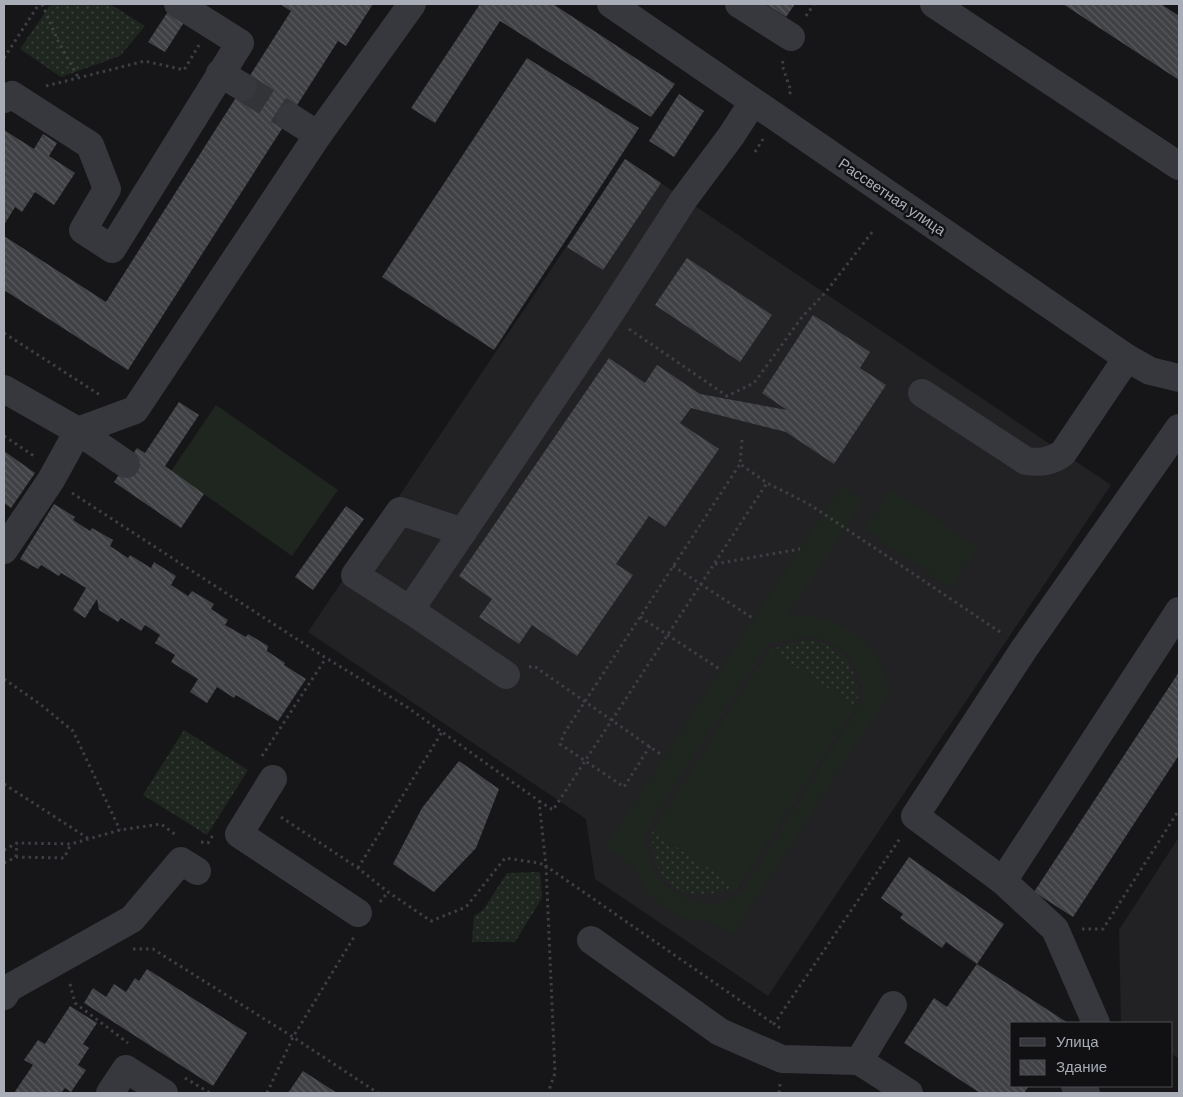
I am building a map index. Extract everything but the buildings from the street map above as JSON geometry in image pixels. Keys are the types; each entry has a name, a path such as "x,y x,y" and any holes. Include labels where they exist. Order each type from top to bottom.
{"street":[{"path":"8,97 90,145 107,189 83,230 112,249 240,42 178,4"},
{"path":"4,550 51,480 78,431 135,410 318,135 412,4"},
{"name":"Рассветная улица","path":"611,4 1127,358 1150,371 1179,378"},
{"path":"739,4 791,38"},
{"path":"934,4 1179,166"},
{"path":"220,73 243,87"},
{"path":"410,610 609,315 684,199 731,136 753,102"},
{"path":"290,117 318,135"},
{"path":"922,393 1026,461 1039,463 1055,459 1063,453 1127,358"},
{"path":"4,389 78,431 126,464"},
{"path":"1096,1022 1055,929 1003,881 915,816 1024,649 1172,454 1179,428"},
{"path":"463,532 400,510 355,575 506,674"},
{"path":"1003,881 1179,611"},
{"path":"267,769 259,802 239,834 364,917"},
{"path":"4,996 9,988 132,919 181,861 197,871"},
{"path":"592,940 720,1032 782,1059 859,1061 909,1093"},
{"path":"859,1061 893,1004"},
{"path":"110,1093 126,1069 170,1083"}],"path":[{"path":"4,58 41,4 78,78"},
{"path":"755,152 777,118 791,91 782,65 791,38 814,4"},
{"path":"8,97 145,61 184,70 212,25"},
{"path":"609,315 727,396 754,383 802,317 825,293 873,231"},
{"path":"4,333 94,392 135,410"},
{"path":"650,746 624,787 560,744 565,732 585,700 740,464 742,440"},
{"path":"740,464 767,482 824,514 1024,649"},
{"path":"128,529 326,658 407,708 553,810 767,482"},
{"path":"714,564 800,549"},
{"path":"673,566 754,619"},
{"path":"640,617 721,670"},
{"path":"267,769 326,658"},
{"path":"506,674 534,666 663,756"},
{"path":"4,679 40,704 73,732 120,830"},
{"path":"358,868 442,732"},
{"path":"4,784 89,839"},
{"path":"539,801 546,866 555,1073 548,1093"},
{"path":"259,802 358,868 388,892 431,921 466,907 505,858 539,863 546,866 784,1030"},
{"path":"1055,929 1103,929 1179,810"},
{"path":"774,1024 915,816"},
{"path":"4,850 17,843 71,844 120,830 160,824 183,840"},
{"path":"16,857 17,843"},
{"path":"4,863 16,857 64,858 71,844"},
{"path":"267,1093 293,1037 364,917 388,892"},
{"path":"92,943 142,950 153,949 378,1093"},
{"path":"62,959 76,1003 136,1047"},
{"path":"170,1083 210,1093"}],"shaded area":[{"path":"51,4 110,4 145,26 120,56 61,77 20,49"},
{"path":"625,159 1111,485 768,996 595,879 586,819 308,632"},
{"path":"216,405 338,490 292,556 171,471"},
{"path":"842,486 864,501 788,615 810,616 831,620 853,633 877,657 890,694 732,935 713,923 683,918 664,907 651,896 643,885 636,868 605,847","holes":["813,637 836,646 851,659 860,677 863,701 741,893 722,901 708,904 694,901 678,894 669,888 657,874 649,856 645,835 663,804 770,643"]},
{"path":"892,489 978,548 951,588 864,529"},
{"path":"810,640 833,648 842,654 848,662 852,670 857,692 858,705 856,707 770,650"},
{"path":"770,650 856,707 738,887 652,831"},
{"path":"184,730 248,770 207,835 143,795"},
{"path":"652,831 738,887 702,894 687,893 675,888 665,879 658,867"},
{"path":"1179,837 1179,1059 1173,1055 1173,1022 1121,1022 1119,930"},
{"path":"540,872 542,898 515,942 472,942 474,916 483,910 507,873"}],"tunnel":[{"path":"243,87 290,117"}]}
